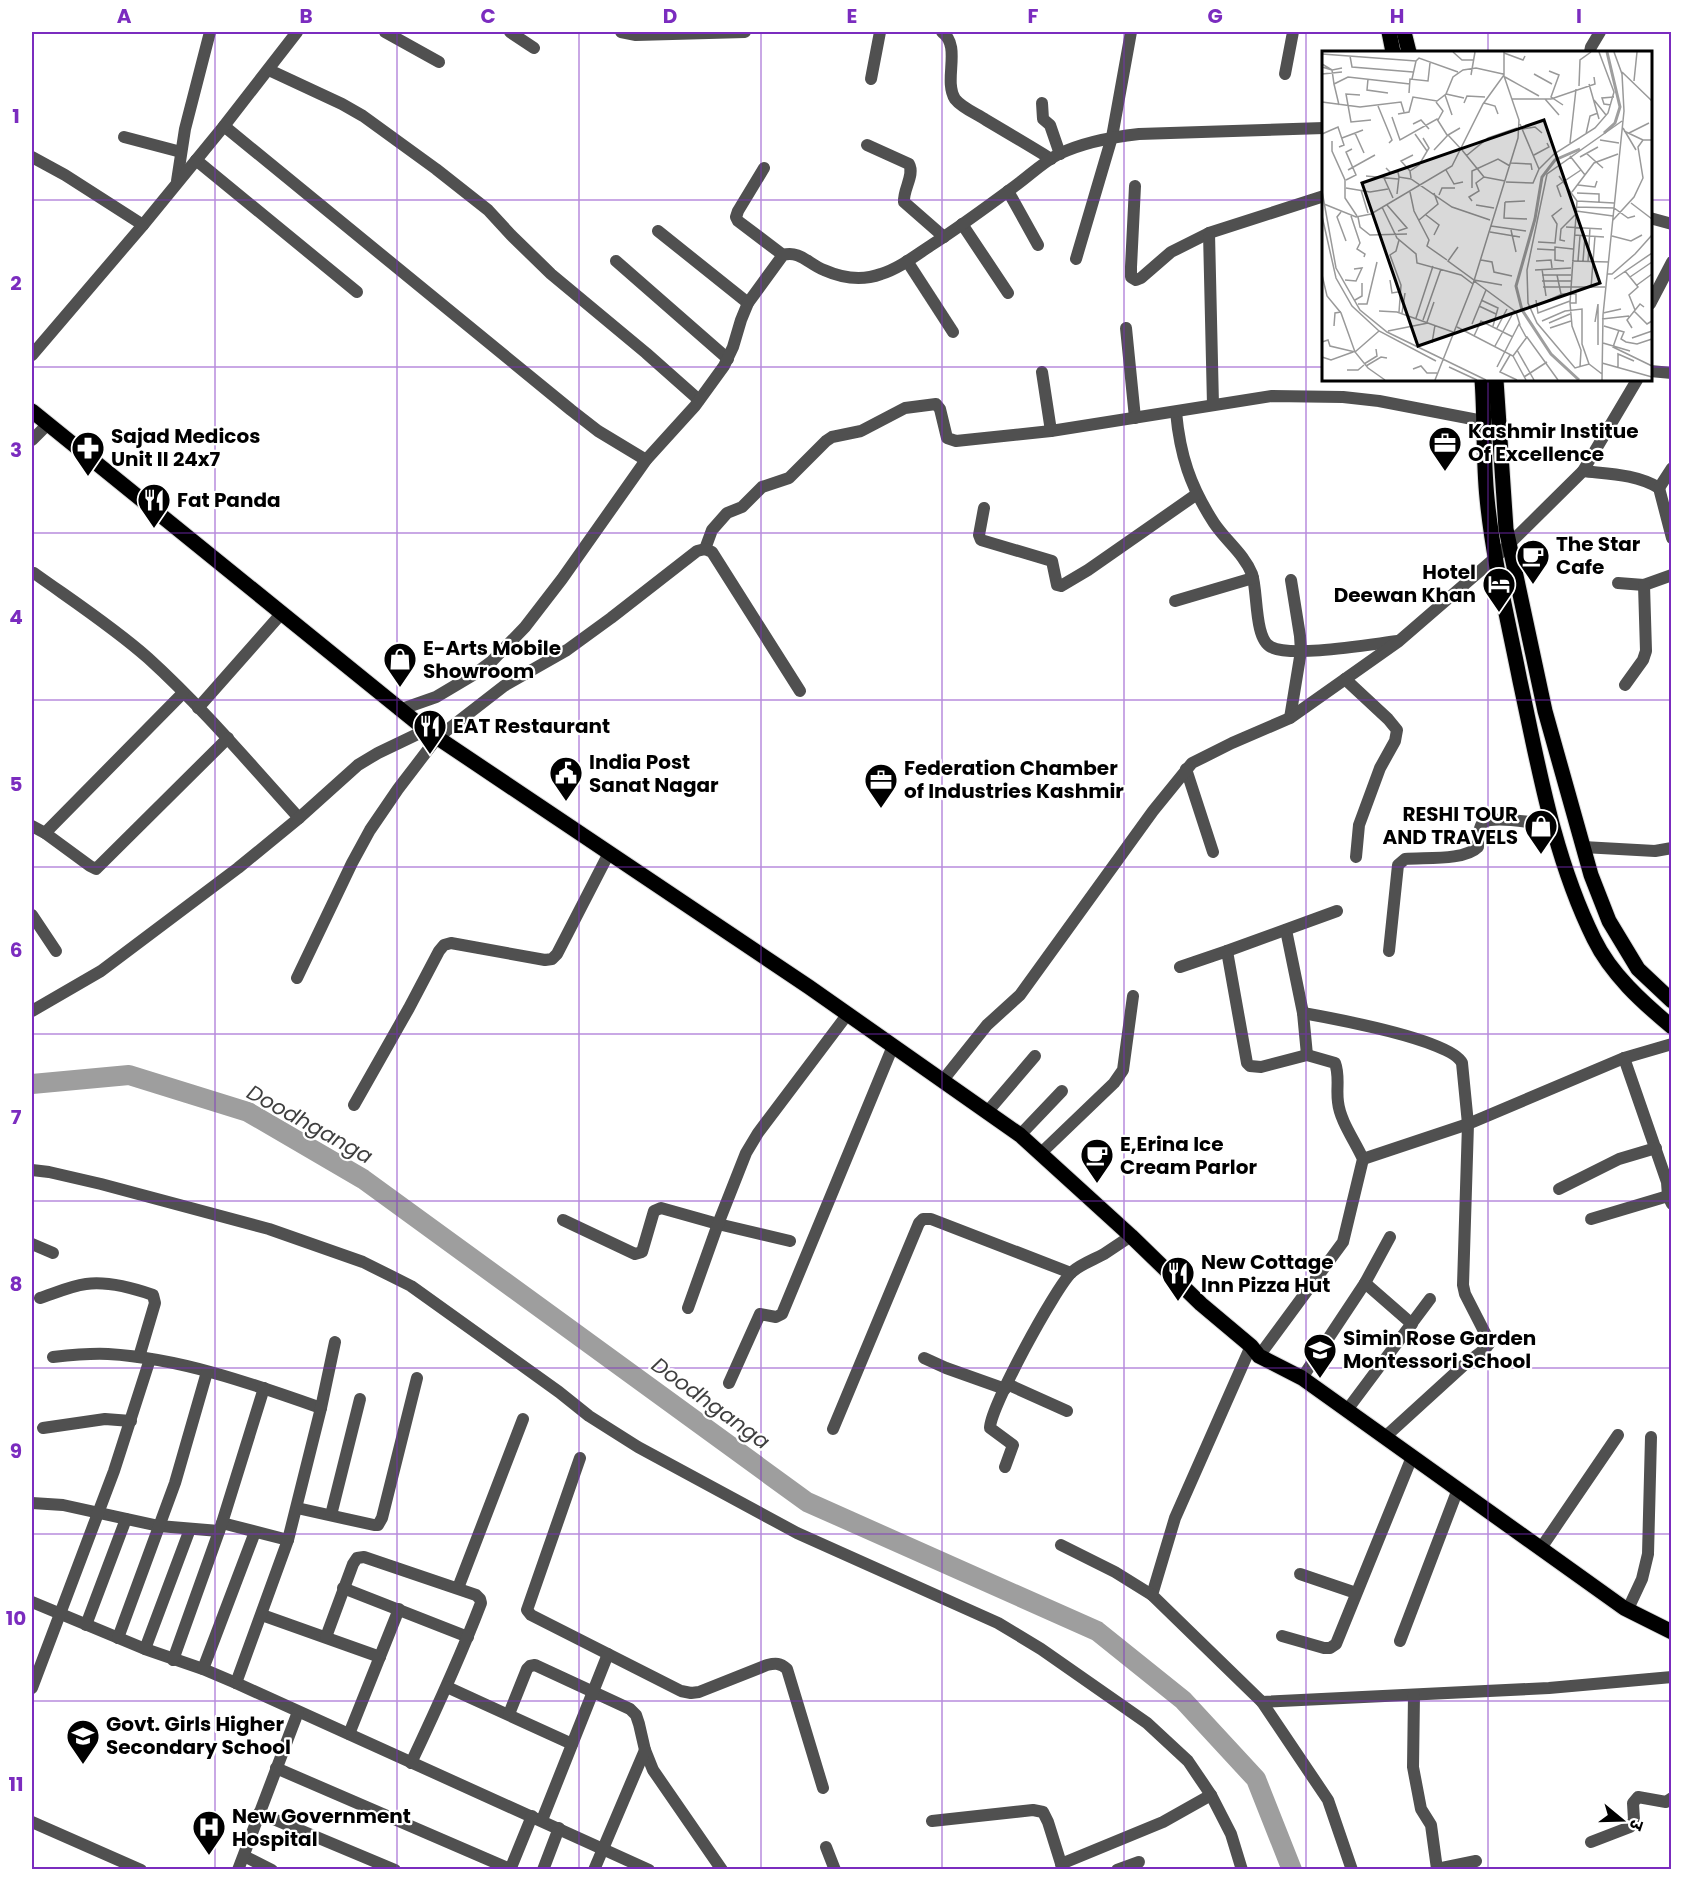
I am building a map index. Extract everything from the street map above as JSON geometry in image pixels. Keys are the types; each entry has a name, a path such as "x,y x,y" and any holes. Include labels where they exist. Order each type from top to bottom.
{"main road":[{"path":"1389,32 1393,51"},
{"path":"1404,32 1408,51"},
{"path":"1482,381 1487,497 1495,558 1557,848 1594,940 1619,978 1671,1027"},
{"path":"1496,381 1506,529 1545,711 1583,847 1609,921 1638,969 1671,1001"},
{"path":"32,411 431,734 809,987 1020,1135 1131,1236 1201,1304 1255,1351 1302,1378 1624,1608 1671,1632"}],"street":[{"path":"177,181 193,92 210,32"},
{"path":"32,355 225,126 297,32"},
{"path":"385,32 439,62"},
{"path":"510,32 534,48"},
{"path":"621,32 636,35 746,32"},
{"path":"871,79 880,32"},
{"path":"942,32 947,35 951,46 952,90 955,98 968,109 1056,157"},
{"path":"1076,259 1112,137 1131,32"},
{"path":"1285,74 1293,32"},
{"path":"1590,51 1600,32"},
{"path":"268,70 363,116 436,169 488,210 551,274 699,400"},
{"path":"1042,102 1043,119 1050,125 1056,157"},
{"path":"225,126 580,417 598,431 646,460"},
{"path":"399,710 454,687 492,661 525,627 646,460 699,400 728,358 748,303 783,255 797,254 824,270 852,278 867,278 907,261 1056,157 1073,148 1112,137 1139,134 1322,128"},
{"path":"124,137 181,152"},
{"path":"867,146 909,164 912,171 903,197 904,202 944,237"},
{"path":"32,157 65,175 143,225"},
{"path":"196,160 357,292"},
{"path":"764,168 736,217 738,221 783,255"},
{"path":"1135,186 1131,267 1133,279 1141,278 1171,252 1209,233 1322,196"},
{"path":"1008,191 1038,245"},
{"path":"1652,219 1671,224"},
{"path":"962,224 1008,293"},
{"path":"658,231 748,303"},
{"path":"1209,233 1213,405"},
{"path":"616,261 728,358"},
{"path":"907,261 953,332"},
{"path":"1652,300 1671,262"},
{"path":"1126,328 1135,418"},
{"path":"1652,371 1671,373"},
{"path":"1042,372 1051,431"},
{"path":"943,1080 987,1025 1020,995 1153,810 1186,769 1205,756 1290,718 1400,641 1495,558 1582,471 1636,381"},
{"path":"705,549 712,530 727,513 742,507 762,487 789,478 826,441 832,437 861,431 904,408 936,404 940,409 947,438 952,440 1051,431 1272,396 1379,400 1483,421"},
{"path":"1176,412 1183,461 1197,494 1213,522 1248,565 1253,578 1263,640 1275,649 1300,651 1400,641"},
{"path":"32,440 47,425"},
{"path":"1659,488 1671,468"},
{"path":"1582,471 1635,477 1659,488 1671,538"},
{"path":"984,508 978,535 981,540 1052,561 1057,585 1061,586 1088,570 1197,494"},
{"path":"32,1011 101,971 238,868 358,765 378,753 431,734 504,686 567,650 697,551 705,549 712,552 800,691"},
{"path":"34,573 122,636 149,659 228,738 299,818"},
{"path":"1618,583 1644,585 1671,575"},
{"path":"1175,601 1253,578"},
{"path":"1290,718 1300,651 1300,636 1291,580"},
{"path":"1625,685 1643,660 1646,651 1644,585"},
{"path":"198,708 281,614"},
{"path":"1345,679 1388,719 1396,730 1395,741 1378,772 1359,825 1356,857"},
{"path":"45,833 183,693"},
{"path":"297,978 370,830 431,734"},
{"path":"32,826 96,869 228,738"},
{"path":"1186,769 1213,852"},
{"path":"1389,951 1398,865 1401,861 1470,853 1478,847 1480,828 1492,819 1552,825"},
{"path":"1583,847 1654,851 1671,848"},
{"path":"354,1105 444,945 450,943 545,960 552,959 557,954 609,853"},
{"path":"1180,967 1337,911"},
{"path":"32,915 56,951"},
{"path":"1286,930 1303,1013 1307,1055"},
{"path":"1152,1595 1175,1518 1255,1351 1343,1242 1364,1159 1340,1111 1337,1093 1338,1071 1335,1063 1307,1055 1261,1067 1250,1066 1247,1063 1227,951"},
{"path":"1040,1154 1114,1083 1123,1070 1133,996"},
{"path":"1303,1013 1370,1026 1443,1048 1460,1057 1464,1071 1468,1124 1464,1285 1465,1294 1489,1344 1385,1437"},
{"path":"688,1308 746,1153 758,1133 847,1015"},
{"path":"1364,1159 1468,1124 1624,1058 1671,1044"},
{"path":"729,1383 760,1314 776,1317 782,1314 893,1046"},
{"path":"988,1111 1035,1056"},
{"path":"1591,1219 1670,1200 1656,1148 1624,1058"},
{"path":"1020,1135 1062,1091"},
{"path":"1559,1189 1619,1159 1656,1148"},
{"path":"32,1170 101,1184 269,1229 363,1262 411,1286 589,1416 638,1448 797,1533 998,1623 1041,1649 1147,1723 1188,1761 1211,1795 1231,1834 1242,1869"},
{"path":"563,1220 635,1254 640,1254 644,1249 654,1211 657,1208 790,1241"},
{"path":"833,1429 919,1223 923,1219 931,1220 1071,1273"},
{"path":"1005,1467 1013,1445 990,1428 990,1424 1006,1386 1051,1300 1071,1273 1131,1236"},
{"path":"1302,1378 1365,1283 1390,1237"},
{"path":"32,1244 53,1253"},
{"path":"1365,1283 1412,1324"},
{"path":"32,1688 131,1421 155,1303 153,1295 112,1285 88,1284 40,1298"},
{"path":"1347,1410 1430,1299"},
{"path":"236,1683 288,1540 335,1342"},
{"path":"53,1357 97,1354 145,1358 264,1388 321,1408"},
{"path":"924,1358 946,1368 1006,1386 1067,1411"},
{"path":"117,1638 175,1483 207,1372"},
{"path":"297,1508 378,1525 382,1518 417,1378"},
{"path":"173,1659 221,1527 264,1388"},
{"path":"331,1515 360,1399"},
{"path":"43,1428 105,1419 131,1421"},
{"path":"458,1588 523,1419"},
{"path":"1541,1548 1618,1435"},
{"path":"1628,1609 1641,1579 1648,1554 1651,1437"},
{"path":"1282,1636 1324,1648 1333,1646 1341,1635 1412,1457"},
{"path":"580,1458 527,1610 531,1615 608,1654 691,1693 699,1692 767,1665 776,1663 782,1665 787,1669 823,1788"},
{"path":"1400,1641 1458,1489"},
{"path":"32,1503 63,1505 159,1526 190,1529 221,1527 288,1540"},
{"path":"86,1625 126,1520"},
{"path":"145,1649 190,1529"},
{"path":"203,1669 255,1532"},
{"path":"1061,1545 1115,1572 1152,1595 1262,1701 1328,1800 1352,1869"},
{"path":"326,1637 343,1588 357,1558 364,1557 476,1595 481,1603 468,1637 411,1763"},
{"path":"1300,1574 1356,1593"},
{"path":"343,1588 468,1637"},
{"path":"32,1602 117,1638 236,1683 603,1848 642,1868"},
{"path":"349,1734 399,1609"},
{"path":"262,1615 380,1657"},
{"path":"276,1768 510,1869 572,1744 608,1654"},
{"path":"509,1714 530,1666 535,1665 630,1709 636,1715 652,1770 722,1869"},
{"path":"1262,1701 1550,1688 1671,1677"},
{"path":"447,1687 572,1744"},
{"path":"1414,1695 1413,1767 1421,1809 1431,1825 1437,1869 1476,1861"},
{"path":"238,1869 298,1712"},
{"path":"594,1869 645,1750"},
{"path":"932,1821 1034,1810 1043,1812 1062,1867 1163,1822 1211,1795"},
{"path":"1591,1842 1630,1827 1634,1820 1633,1803 1638,1797 1666,1802 1671,1798"},
{"path":"259,1813 395,1869"},
{"path":"32,1821 141,1869"},
{"path":"543,1869 558,1828"},
{"path":"826,1847 835,1869"},
{"path":"244,1856 272,1869"},
{"path":"1117,1869 1139,1862"}],"waterway":[{"name":"Doodhganga","path":"32,1084 129,1075 248,1112 363,1179 807,1502 1097,1631 1183,1700 1256,1779 1292,1870"}],"place":[{"name":"Kashmir Institue Of Excellence","path":"1445,472"},
{"name":"Sajad Medicos Unit II 24x7","path":"88,477"},
{"name":"Fat Panda","path":"154,529"},
{"name":"The Star Cafe","path":"1533,585"},
{"name":"Hotel Deewan Khan","path":"1499,613"},
{"name":"E-Arts Mobile Showroom","path":"400,688"},
{"name":"EAT Restaurant","path":"430,755"},
{"name":"India Post Sanat Nagar","path":"566,802"},
{"name":"Federation Chamber of Industries Kashmir","path":"881,809"},
{"name":"RESHI TOUR AND TRAVELS","path":"1541,855"},
{"name":"E,Erina Ice Cream Parlor","path":"1097,1184"},
{"name":"New Cottage Inn Pizza Hut","path":"1178,1302"},
{"name":"Simin Rose Garden Montessori School","path":"1320,1379"},
{"name":"Govt. Girls Higher Secondary School","path":"83,1765"},
{"name":"New Government Hospital","path":"209,1856"}]}
